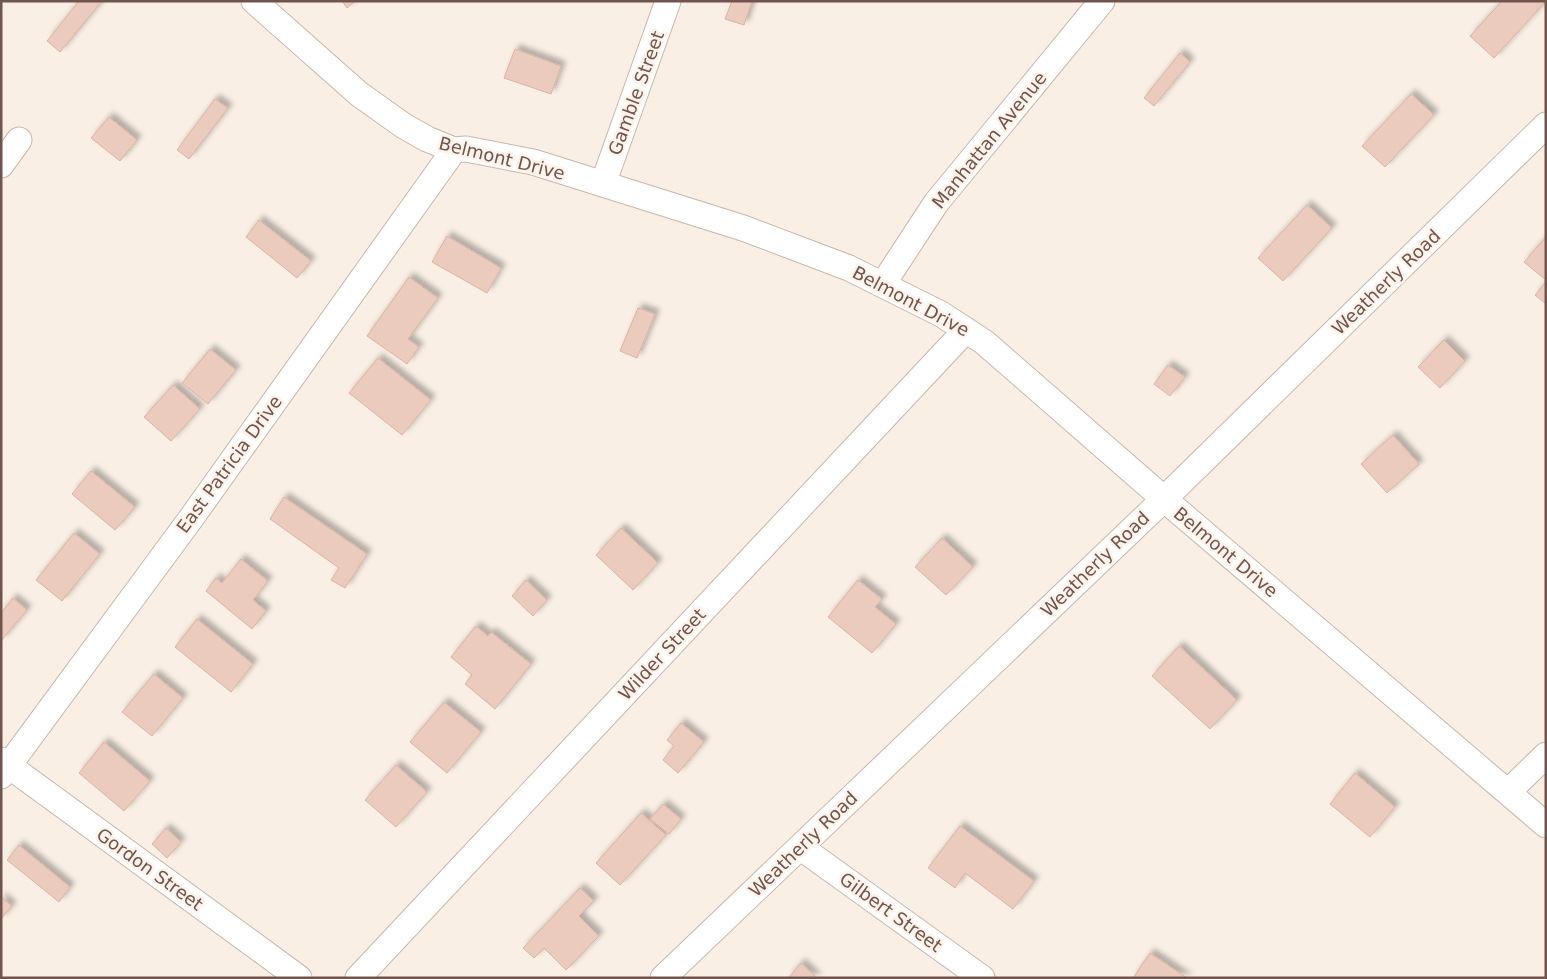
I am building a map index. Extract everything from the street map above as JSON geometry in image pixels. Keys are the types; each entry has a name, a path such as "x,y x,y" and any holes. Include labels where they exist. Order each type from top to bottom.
{"street":[{"name":"Belmont Drive","path":"254,1 359,94 404,126 427,139 454,150 466,148 533,162 743,228 849,268 941,314 984,342 1164,499 1546,825"},
{"name":"Gamble Street","path":"603,184 668,1"},
{"name":"Manhattan Avenue","path":"883,284 936,202 1102,1"},
{"name":"Weatherly Road","path":"663,978 1164,499 1546,125"},
{"path":"1,165 19,140"},
{"name":"East Patricia Drive","path":"4,767 197,509 454,150"},
{"name":"Wilder Street","path":"358,978 966,330"},
{"path":"1508,792 1546,755"},
{"name":"Gordon Street","path":"4,767 299,978"},
{"name":"Gilbert Street","path":"800,847 982,978"}],"building":[{"path":"79,1 102,1 60,52 47,41"},
{"path":"342,1 355,1 347,8"},
{"path":"732,1 752,1 744,25 725,19"},
{"path":"1502,1 1546,1 1494,58 1470,36"},
{"path":"515,49 561,66 551,94 504,78"},
{"path":"1180,53 1190,62 1154,106 1144,98"},
{"path":"1411,94 1434,115 1385,167 1362,146"},
{"path":"215,99 228,108 189,159 177,150"},
{"path":"109,117 137,140 120,161 91,138"},
{"path":"1307,205 1332,228 1283,281 1258,258"},
{"path":"259,220 311,261 297,278 246,237"},
{"path":"447,236 501,268 487,293 432,262"},
{"path":"1546,237 1546,280 1524,262"},
{"path":"409,277 438,298 408,339 419,347 407,364 367,336"},
{"path":"1546,282 1546,304 1535,295"},
{"path":"638,308 655,314 637,358 620,351"},
{"path":"1444,340 1465,361 1440,388 1418,367"},
{"path":"210,349 236,370 208,404 182,383"},
{"path":"378,358 431,400 402,435 349,393"},
{"path":"1168,365 1185,377 1170,396 1154,384"},
{"path":"173,385 200,409 171,441 144,417"},
{"path":"1393,435 1419,464 1387,493 1361,464"},
{"path":"91,471 135,507 115,530 72,494"},
{"path":"284,497 367,554 345,588 331,580 339,568 270,519"},
{"path":"621,528 658,563 633,590 596,555"},
{"path":"74,533 100,554 62,601 36,580"},
{"path":"942,538 973,567 946,595 915,567"},
{"path":"241,559 268,581 253,600 266,611 252,629 206,591 216,578 222,583"},
{"path":"526,580 547,600 533,616 512,596"},
{"path":"858,580 882,599 875,607 896,624 872,653 828,617"},
{"path":"13,598 27,610 1,641 1,613"},
{"path":"197,619 253,664 231,692 175,647"},
{"path":"476,626 488,636 491,632 531,664 495,709 465,684 472,675 451,657"},
{"path":"1179,646 1237,700 1210,729 1152,676"},
{"path":"154,674 183,698 152,736 122,712"},
{"path":"444,702 481,732 447,773 410,742"},
{"path":"681,723 704,742 678,773 663,760 674,746 667,740"},
{"path":"104,742 150,781 124,811 79,773"},
{"path":"396,765 427,792 396,827 365,800"},
{"path":"1355,773 1395,807 1370,837 1330,804"},
{"path":"663,804 681,819 669,834 650,819"},
{"path":"641,813 666,835 620,885 596,863"},
{"path":"960,826 1034,881 1013,909 965,873 955,888 928,868"},
{"path":"166,828 181,842 167,858 152,844"},
{"path":"19,845 70,887 59,902 7,860"},
{"path":"580,888 594,901 579,916 599,936 566,970 544,948 534,958 523,948"},
{"path":"1,897 12,906 1,919"},
{"path":"1150,953 1187,978 1133,978"},
{"path":"801,963 817,978 788,978"}]}
